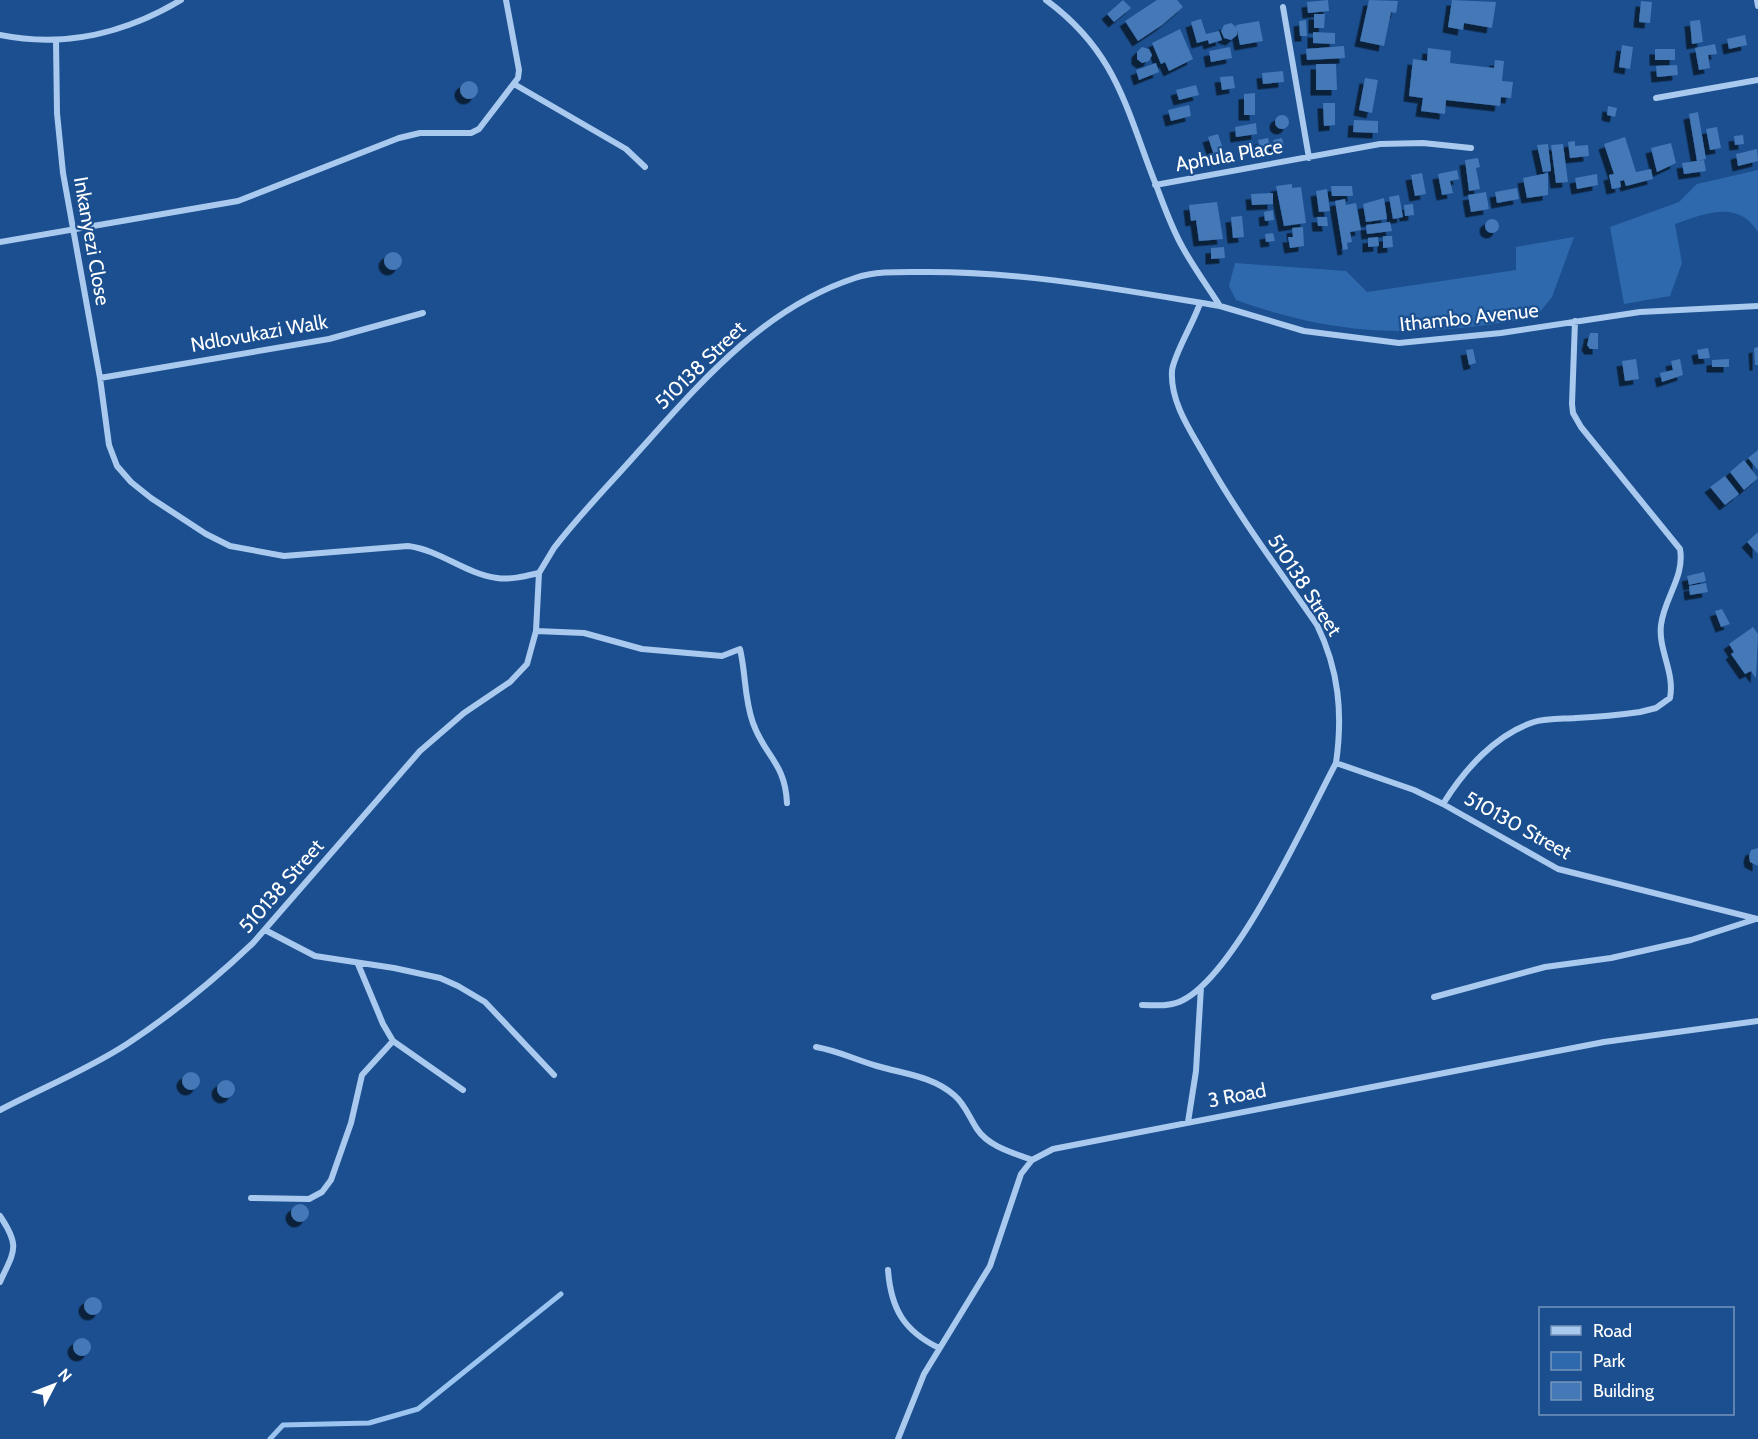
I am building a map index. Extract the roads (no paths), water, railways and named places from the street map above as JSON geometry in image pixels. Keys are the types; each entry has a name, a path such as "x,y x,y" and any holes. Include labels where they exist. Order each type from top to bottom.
{"street":[{"path":"0,35 56,40 109,32 132,25 181,0"},
{"path":"0,242 238,201 365,151 420,133 471,133 478,129 514,84 519,70 506,0"},
{"path":"1046,0 1080,29 1104,58 1118,83 1155,185 1182,246 1220,306"},
{"path":"1054,6 1060,0"},
{"path":"1757,0 1758,6"},
{"name":"Aphula Place","path":"1283,7 1309,158"},
{"name":"Inkanyezi Close","path":"56,40 57,113 73,229 100,378 109,445 117,466 131,482 179,517 230,546 284,556 408,546 422,548 497,578 514,578 539,573"},
{"path":"1656,98 1758,80"},
{"path":"514,84 626,149 645,167"},
{"name":"Aphula Place","path":"1155,185 1380,144 1423,143 1471,148"},
{"name":"510138 Street","path":"0,1110 128,1044 228,967 265,930 420,751 464,713 510,682 520,672 531,656 536,631 539,573 566,533 725,358 770,322 814,295 856,277 899,272 969,273 1060,281 1200,303 1192,328 1172,369 1175,395 1191,434 1230,501 1317,625 1326,643 1336,674 1340,701 1340,735 1336,763 1254,917 1227,957 1202,987 1178,1002 1164,1006 1142,1005"},
{"name":"Ithambo Avenue","path":"1200,303 1220,306 1304,331 1399,343 1434,341 1662,310 1758,306"},
{"name":"Ndlovukazi Walk","path":"100,378 329,339 423,313"},
{"path":"1443,804 1454,786 1474,764 1495,744 1516,730 1536,721 1640,712 1656,708 1670,698 1672,679 1661,625 1680,567 1680,549 1581,427 1573,413 1575,321"},
{"path":"536,631 584,633 642,649 718,656 740,649 750,714 762,745 783,773 787,803"},
{"name":"510130 Street","path":"1336,763 1414,790 1558,868 1757,919"},
{"path":"1434,997 1545,967 1611,958 1691,940 1757,919"},
{"path":"265,930 315,956 394,968 440,978 474,995 496,1013 554,1075"},
{"path":"358,964 383,1024 393,1041 463,1090"},
{"path":"1188,1122 1196,1071 1202,987"},
{"name":"3 Road","path":"1032,1160 1053,1149 1604,1041 1758,1021"},
{"path":"251,1198 309,1199 322,1192 332,1180 351,1123 362,1075 393,1041"},
{"path":"816,1047 840,1051 876,1066 908,1072 942,1087 963,1104 984,1137 998,1146 1032,1160 1015,1184 990,1266 939,1348 916,1391 898,1439"},
{"path":"0,1216 13,1236 15,1247 14,1255 0,1282"},
{"path":"888,1270 892,1300 900,1314 919,1338 939,1348"}],"waterway":[{"path":"270,1439 283,1425 369,1423 418,1409 561,1294"}]}
